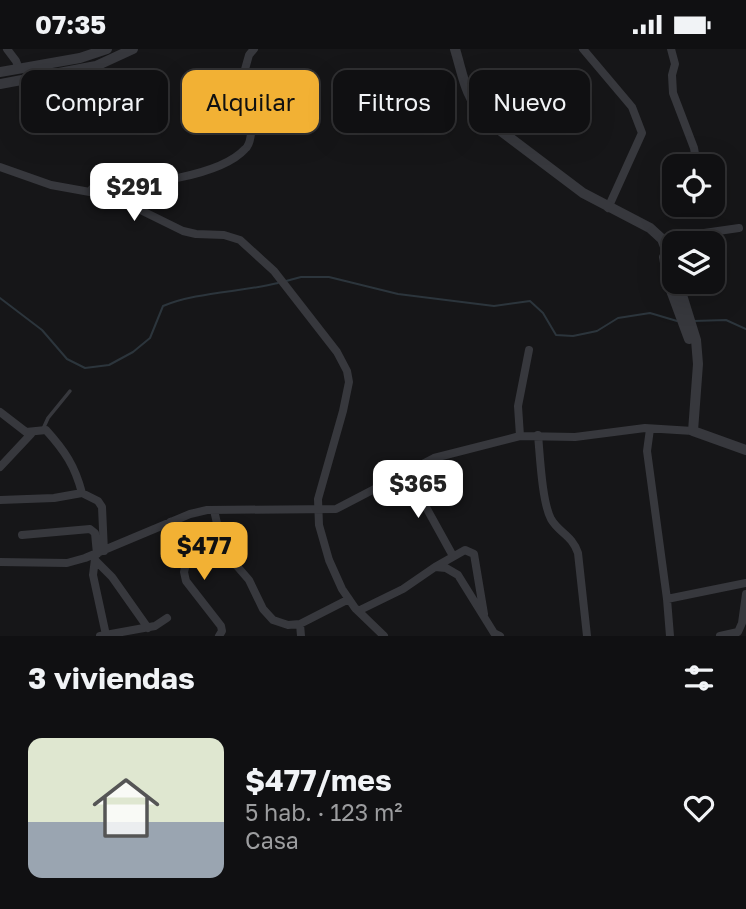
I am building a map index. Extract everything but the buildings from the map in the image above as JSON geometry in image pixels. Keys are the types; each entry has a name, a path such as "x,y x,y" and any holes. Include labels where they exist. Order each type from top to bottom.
{"street":[{"path":"7,49 19,69"},
{"path":"0,72 80,58 107,49"},
{"path":"0,84 96,66 134,49"},
{"path":"82,190 159,181 203,171 245,150 251,134 243,110 240,87 249,55 254,49"},
{"path":"454,49 462,82 472,103 485,119 583,193 650,228 662,239"},
{"path":"583,49 632,107 642,134 608,208"},
{"path":"671,49 675,64 672,75 673,93 695,154"},
{"path":"0,167 51,185 82,190 128,203 183,231 224,235 240,240 274,271 337,352 347,371 349,382 343,411 318,499 319,525 342,589 358,611 384,636"},
{"path":"718,231 739,228"},
{"path":"677,294 698,364 693,431"},
{"path":"520,436 518,406 529,350"},
{"path":"0,412 24,431 31,433"},
{"path":"0,467 31,433 43,429 73,464 82,493"},
{"path":"650,429 648,462 670,636"},
{"path":"0,562 67,563 98,555 190,514 214,510 336,509 407,471 453,451 520,436 575,437 650,429 693,431 746,450"},
{"path":"538,435 551,520 574,541 578,553 587,636"},
{"path":"407,471 453,556"},
{"path":"0,501 54,498 82,493 98,501 102,507 98,555 93,575 103,636 148,628 167,618"},
{"path":"214,510 223,550 248,580 267,615 278,622 300,624 349,599"},
{"path":"170,522 188,556 184,572 186,581 221,626 219,636"},
{"path":"22,535 90,530 94,533 98,555 148,628"},
{"path":"358,611 404,589 465,550 474,554 485,618"},
{"path":"435,567 446,568 458,575 494,633 500,636"},
{"path":"667,599 746,583"},
{"path":"720,636 738,632 746,594"},
{"path":"300,624 301,636"}],"lane":[{"path":"43,429 48,418 70,391"}],"waterway":[{"path":"286,281 301,277 329,277 398,294 494,306 530,301 543,313 556,335 573,336 597,331 618,318 650,313 677,321"},
{"path":"0,298 42,330 67,359 85,368 109,365 133,352 150,338 163,306 190,298 278,283"},
{"path":"693,321 726,320 746,329"}]}
